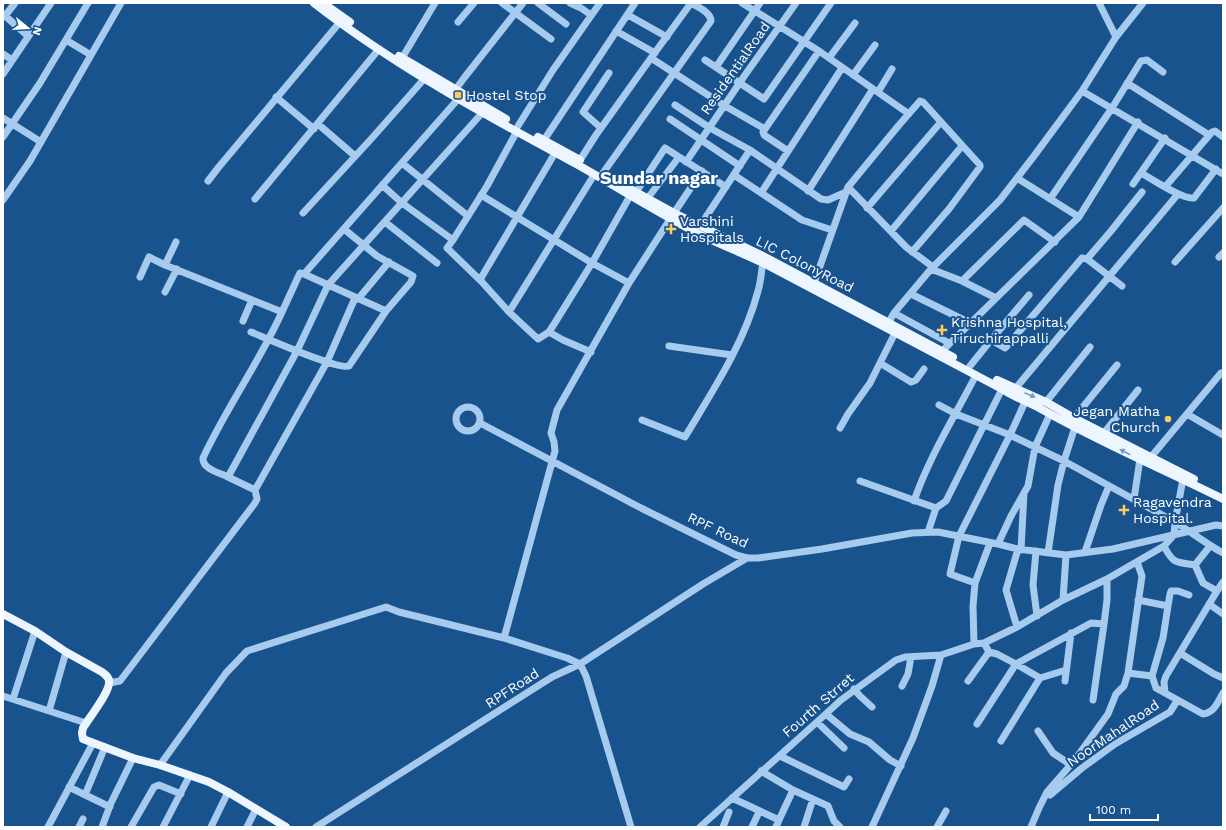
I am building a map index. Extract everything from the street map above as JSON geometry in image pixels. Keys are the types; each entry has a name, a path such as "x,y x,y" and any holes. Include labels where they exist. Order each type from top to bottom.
{"main road":[{"path":"314,3 331,8 340,22 425,78 455,94"},
{"name":"LIC ColonyRoad","path":"323,3 382,50 402,58 483,112 517,129 544,140 552,149 580,160 603,173 633,194 647,199 696,232 764,260 814,283 887,325 895,333 940,352 976,375 1046,402 1073,423 1140,459 1223,499"},
{"name":"LIC ColonyRoad","path":"455,94 552,149 594,175 672,215 700,226 887,325 970,366 1003,386 1025,402 1050,414 1104,433 1223,494"},
{"path":"3,615 35,631 66,652 102,672 108,677 109,683 106,693 82,728 83,739 133,758 190,775 228,792 286,827"}],"street":[{"path":"15,3 4,15 28,36"},
{"path":"3,74 51,3"},
{"path":"3,137 40,83 88,3"},
{"path":"3,200 30,161 121,3"},
{"path":"402,58 435,3"},
{"path":"458,22 474,3"},
{"path":"502,3 551,39"},
{"path":"304,274 402,163 523,3"},
{"path":"538,3 566,24"},
{"path":"570,3 591,15"},
{"path":"600,3 553,70 517,129 481,195 447,248 481,281 509,312 538,339 548,332 592,263 633,194 665,148 726,187"},
{"path":"544,140 635,3"},
{"path":"580,160 601,128 691,3 709,14 711,21 603,173"},
{"path":"742,3 819,51 909,114"},
{"name":"ResidentialRoad","path":"716,67 760,3"},
{"name":"ResidentialRoad","path":"686,162 796,3"},
{"path":"705,60 764,99 831,3"},
{"path":"1099,3 1116,37"},
{"path":"887,325 894,314 932,268 1000,200 1082,91 1116,37 1143,3"},
{"path":"628,15 667,36"},
{"path":"208,181 276,97 340,22"},
{"path":"829,58 855,23"},
{"path":"616,31 725,106 765,129"},
{"path":"66,40 91,55"},
{"path":"853,75 874,45"},
{"path":"255,199 382,50"},
{"path":"788,151 764,135 763,132 819,51"},
{"path":"3,54 12,60"},
{"path":"1050,199 1112,108 1141,61 1144,60 1163,72"},
{"path":"761,193 842,68"},
{"path":"808,190 892,69"},
{"path":"601,128 583,112 609,73"},
{"path":"303,213 425,78"},
{"path":"1127,83 1209,135"},
{"path":"1082,91 1138,122 1223,174"},
{"path":"276,97 355,156"},
{"path":"814,283 847,190 920,101 923,102 940,123 980,165 980,168 949,209 912,252"},
{"path":"675,105 710,128 750,150 821,199 828,200 847,190"},
{"path":"228,477 297,351 328,286 483,112"},
{"path":"3,118 41,142"},
{"path":"670,119 740,166"},
{"path":"940,352 1055,242 1079,217 1138,122"},
{"path":"867,208 940,123"},
{"path":"1165,186 1209,135 1214,131 1223,137"},
{"path":"1133,184 1165,138"},
{"path":"891,231 962,146"},
{"path":"481,281 482,275 517,217 552,149"},
{"path":"700,226 750,150"},
{"path":"647,199 679,157"},
{"path":"402,163 468,216"},
{"path":"1141,173 1178,194 1189,198 1194,198 1216,169"},
{"path":"504,638 552,462 555,447 551,430 557,410 629,284 672,215 702,171"},
{"path":"509,312 594,175"},
{"path":"734,175 802,220 832,230"},
{"path":"1017,178 1079,217"},
{"path":"382,185 402,203 452,240"},
{"path":"847,190 912,252 932,268 996,298"},
{"path":"1087,259 1142,192"},
{"path":"1015,389 1178,194"},
{"path":"481,195 629,284"},
{"path":"1175,262 1223,208"},
{"path":"962,281 1024,220 1055,242"},
{"path":"385,222 437,263"},
{"path":"251,332 327,362 345,367 349,366 386,311 413,279 411,275 378,256 344,229"},
{"path":"166,265 176,242"},
{"path":"140,277 149,257 282,312"},
{"path":"992,340 1005,348 1082,258 1087,259 1122,286"},
{"path":"642,420 685,437 743,336 758,292 764,260"},
{"path":"109,683 120,680 256,503 257,499 255,490 327,362 357,298 389,262"},
{"path":"165,292 177,269"},
{"path":"255,490 205,466 203,458 215,433 269,340 298,275 304,274 386,311"},
{"path":"911,294 970,323"},
{"path":"970,366 1029,295"},
{"path":"243,321 252,300"},
{"path":"894,314 949,342"},
{"path":"548,332 591,352"},
{"path":"840,428 870,383 895,333"},
{"path":"668,346 732,355"},
{"path":"1046,402 1090,347"},
{"path":"880,363 911,382 916,380 924,368"},
{"path":"1048,552 1058,485 1073,423 1117,365"},
{"path":"1151,457 1221,373 1223,373"},
{"path":"914,501 919,486 976,375"},
{"path":"928,532 936,508 946,501 1003,386"},
{"path":"1104,433 1138,390"},
{"path":"976,583 950,574 959,536 1025,402"},
{"path":"939,405 956,414 1010,435 1064,461 1175,522 1223,553"},
{"path":"998,544 1011,516 1028,486 1035,447 1050,414"},
{"path":"1187,414 1223,435"},
{"name":"RPF Road","path":"480,423 552,462 736,555 747,558 758,558 816,550 912,533 928,532 938,532 959,536 1019,550 1066,554 1113,549 1174,535"},
{"path":"1134,500 1140,459"},
{"path":"1174,535 1183,479"},
{"path":"860,481 936,508"},
{"path":"1085,552 1109,486"},
{"path":"1017,627 1006,590 1019,550 1024,492"},
{"path":"1040,678 997,654 989,652 984,643 1017,627 1063,600 1107,579 1137,562 1164,546 1174,535 1216,525 1223,526"},
{"path":"974,644 973,606 976,583 990,543"},
{"path":"1164,546 1173,561 1195,565"},
{"path":"1195,565 1210,546"},
{"path":"1036,551 1033,585 1037,616"},
{"path":"1063,600 1066,554"},
{"name":"RPFRoad","path":"316,827 552,677 580,664 703,584 747,558"},
{"path":"1031,827 1047,792 1071,764 1108,714 1116,694 1124,686 1128,673 1142,576 1137,562"},
{"path":"1195,565 1203,583 1217,591"},
{"path":"1093,700 1107,600 1107,579"},
{"path":"1165,693 1164,682 1166,676 1223,582"},
{"path":"1189,595 1178,591 1171,591 1163,638 1152,676 1156,688 1177,701 1203,714 1208,714 1213,710 1223,693"},
{"path":"1138,600 1168,606"},
{"path":"1209,604 1223,614"},
{"path":"160,765 226,673 247,651 386,607 399,612 504,638 567,658 580,664 586,676 631,827"},
{"path":"977,724 1016,664 1091,623 1104,624"},
{"path":"13,699 35,631"},
{"path":"1065,681 1071,633"},
{"name":"Fourth Strret","path":"700,827 854,689 896,660 901,658 941,655 974,644 984,643"},
{"path":"49,710 66,652"},
{"path":"968,681 989,652"},
{"path":"1180,653 1223,678"},
{"path":"872,827 913,738 932,686 941,655"},
{"path":"902,686 908,674 911,657"},
{"path":"1001,741 1040,678 1066,670"},
{"path":"1128,673 1152,676"},
{"path":"854,689 872,707"},
{"path":"3,696 86,723"},
{"name":"NoorMahalRoad","path":"1044,800 1082,768 1115,744 1170,712 1177,701"},
{"path":"826,714 850,734 865,740 880,750 890,760 901,766"},
{"path":"817,722 844,748"},
{"path":"1038,731 1052,753 1071,764"},
{"path":"48,827 93,743"},
{"path":"85,795 105,748"},
{"path":"780,756 844,787 849,779"},
{"path":"102,827 133,758"},
{"path":"762,771 793,790 828,806 834,821 840,827"},
{"path":"163,827 190,775"},
{"path":"132,827 154,787 160,785 181,794"},
{"path":"69,787 110,807"},
{"path":"732,798 759,812 777,824 793,790"},
{"path":"211,827 228,792"},
{"path":"804,827 812,799"},
{"path":"247,827 256,809"},
{"path":"937,827 946,811"},
{"path":"723,827 729,812"},
{"path":"752,827 759,812"},
{"path":"79,827 83,819"}],"place":[{"name":"Hostel Stop","path":"458,95"},
{"name":"Varshini Hospitals","path":"671,229"},
{"name":"Krishna Hospital, Tiruchirappalli","path":"942,330"},
{"name":"Jegan Matha Church","path":"1168,419"},
{"name":"Ragavendra Hospital.","path":"1124,510"}],"district":[{"name":"Sundar nagar","path":"659,178"}]}
